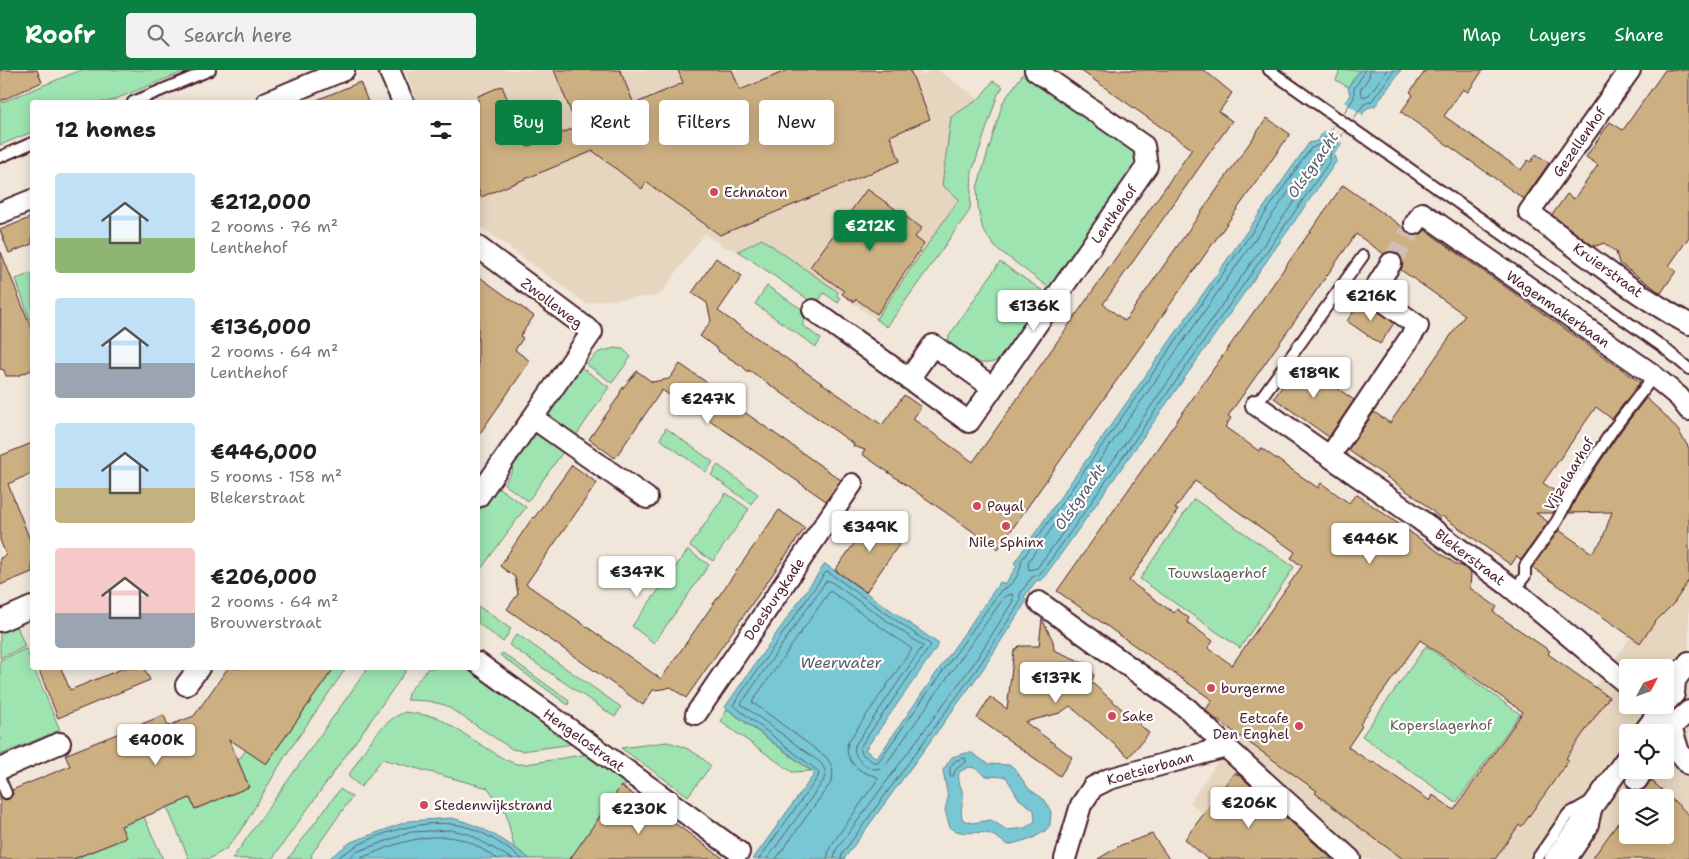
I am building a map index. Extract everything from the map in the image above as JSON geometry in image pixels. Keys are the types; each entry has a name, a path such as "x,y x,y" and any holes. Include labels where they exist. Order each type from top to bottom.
{"street":[{"path":"272,100 344,70"},
{"path":"390,70 402,100"},
{"name":"Lenthehof","path":"813,310 969,422 992,386 1147,166 1144,146 1035,70"},
{"name":"Gezellenhof","path":"1529,212 1628,71"},
{"path":"0,213 30,201"},
{"name":"Kruierstraat","path":"1529,212 1604,268 1671,314 1689,324"},
{"name":"Wagenmakerbaan","path":"1419,219 1653,375 1679,398 1689,410"},
{"name":"Zwolleweg","path":"480,249 592,332 480,494"},
{"path":"1330,456 1418,326 1372,293 1391,263"},
{"path":"909,379 933,345 992,386"},
{"name":"Blekerstraat","path":"1256,405 1419,519 1514,590 1619,678"},
{"path":"533,418 647,498"},
{"name":"Doesburgkade","path":"696,714 852,484"},
{"path":"1039,602 1188,709 1226,747 1350,859"},
{"path":"0,621 30,608"},
{"path":"1674,683 1689,662"},
{"name":"Hengelostraat","path":"480,664 739,852"},
{"path":"186,685 197,670"},
{"path":"1674,726 1689,711"},
{"path":"1674,739 1686,754"},
{"path":"0,769 60,743"},
{"name":"Koetsierbaan","path":"1065,859 1080,805 1093,787 1109,779 1226,747"},
{"path":"1555,859 1619,769"}],"lane":[{"path":"138,100 210,70"},
{"path":"1269,70 1663,347 1689,369"},
{"path":"0,157 30,144"},
{"path":"1256,405 1363,256"},
{"name":"Vijzelaarhof","path":"1514,590 1525,576 1525,566 1557,521 1574,488 1614,428 1647,386 1653,375"},
{"path":"0,779 6,792"},
{"path":"1537,859 1568,814 1599,797"},
{"path":"1572,859 1592,830 1599,797"}],"shaded area":[{"name":"Echnaton","path":"404,70 919,70 921,75 932,70 938,70 979,99 951,117 959,199 876,319 762,239 738,251 723,246 704,234 658,296 598,301 587,304 480,226 480,100 417,100"},
{"path":"1689,555 1689,859 1252,859 1190,802 1251,714 1469,857 1583,704"}],"green space":[{"path":"81,70 188,70 113,100 30,100 30,133 0,145 0,103"},
{"path":"1340,70 1360,70 1348,87 1336,80"},
{"path":"1025,71 1125,141 1133,151 1136,163 1135,172 1053,291 995,247 983,230 978,207 977,188 1003,102"},
{"path":"993,81 1003,87 998,94 972,172 970,210 887,327 876,319 959,199 942,185 951,117 979,99"},
{"path":"762,239 838,292 837,296 840,298 838,303 824,293 817,303 812,302 738,251"},
{"path":"1000,262 1043,291 1038,298 1045,302 1003,359 980,363 968,359 948,345 949,336"},
{"path":"30,274 30,320 16,279"},
{"path":"767,286 809,314 802,325 821,339 816,347 755,304"},
{"path":"615,348 623,349 631,357 612,383 586,364 599,352"},
{"path":"579,366 609,387 573,440 547,417 548,414 546,413"},
{"path":"666,428 713,462 706,472 660,439"},
{"path":"538,433 565,449 528,501 504,484 513,470 509,467 531,436 533,437"},
{"path":"718,465 758,494 751,504 711,475"},
{"path":"496,486 526,507 480,570 480,508"},
{"path":"726,493 749,509 713,561 690,546"},
{"name":"Touwslagerhof","path":"1194,499 1294,567 1240,648 1140,579"},
{"path":"688,550 709,565 654,643 632,626"},
{"path":"480,607 511,629 503,642 480,625"},
{"path":"17,626 25,647 0,658 0,633"},
{"path":"517,634 621,707 615,717 509,645"},
{"name":"Koperslagerhof","path":"1426,646 1520,714 1456,803 1362,736"},
{"path":"26,649 30,659 30,670 35,670 60,730 0,755 0,660"},
{"path":"503,653 569,701 568,705 500,655"},
{"path":"333,670 345,670 284,758 242,829 226,849 209,859 189,859 167,807 190,798 195,809 249,787 237,758 240,758 246,750 267,763"},
{"path":"367,670 407,670 272,859 232,859"},
{"path":"426,670 478,670 581,743 522,751 512,749 445,705 428,701 407,700 408,693"},
{"path":"727,709 811,771 792,772 721,722"},
{"path":"405,712 437,717 504,759 516,764 527,764 594,753 630,778 576,859 530,859 514,847 506,813 488,788 382,759 361,787 348,776 379,731 395,717"},
{"path":"667,742 691,751 711,766 688,796 621,748"},
{"path":"340,789 352,797 311,855 312,859 288,859"},
{"path":"144,817 163,859 73,859 125,838 121,826"}],"water":[{"name":"Weerwater","path":"1360,70 1401,70 1375,106 1367,108 1334,154 1336,162 1066,547 1041,581 1037,580 1024,597 1027,600 983,669 844,859 753,859 815,773 725,707 825,564 939,644 865,750 877,758 1000,582 1005,584 1017,566 1014,563 1309,143 1317,141 1350,95 1348,87"},
{"path":"972,753 988,764 1009,765 1014,768 1029,789 1045,800 1051,812 1050,825 1045,831 1033,838 1008,845 989,834 964,833 950,828 945,810 948,798 943,770 952,757","holes":["969,767 975,768 986,776 1006,777 1019,799 1034,810 1035,821 1025,828 1007,830 991,820 972,823 963,820 961,811 963,793 959,772"]},
{"path":"452,818 493,834 530,859 328,859 351,842 409,821"}],"pier":[{"path":"1343,101 1364,116 1344,145 1322,129"}],"building":[{"path":"0,70 37,70 42,82 0,101"},
{"path":"554,70 620,70 632,100 572,100 572,115"},
{"path":"678,70 732,70 740,90 788,70 910,70 930,119 890,136 900,161 720,235 646,182 642,189 593,151 481,197 480,100 478,100 478,96 502,86 508,100 495,100 495,145 526,145 527,147 532,145 562,145 562,133 572,129 572,145 649,145 649,100 643,100 683,83"},
{"path":"1080,70 1204,70 1232,93 1219,112 1232,121 1103,304 1125,321 1267,118 1290,134 998,549 862,454 865,450 853,446 854,444 749,370 748,372 718,351 700,336 711,321 707,303 692,293 716,258 742,276 718,311 882,425 904,395 921,407 913,419 973,462 1192,149"},
{"path":"1426,70 1483,70 1468,92 1463,89 1444,116 1521,170 1528,160 1531,162 1536,154 1549,163 1524,199 1401,112 1413,95 1410,92"},
{"path":"1665,70 1689,70 1689,237 1669,266 1676,271 1661,293 1619,263 1616,252 1604,243 1596,246 1592,245 1552,215 1567,194 1574,199 1598,165 1586,157 1610,122 1623,130"},
{"path":"360,82 367,100 317,100"},
{"path":"1343,185 1404,228 1409,234 1420,235 1425,230 1640,382 1612,419 1596,407 1543,483 1562,496 1553,513 1536,513 1548,522 1521,560 1517,556 1511,565 1442,516 1440,518 1421,501 1348,450 1374,412 1390,423 1465,315 1401,270 1402,258 1397,253 1391,251 1384,254 1356,234 1228,416 1231,418 1225,427 1259,451 1261,448 1318,488 1321,483 1349,503 1356,494 1457,565 1462,566 1471,573 1470,588 1497,607 1493,612 1550,651 1548,654 1609,697 1566,758 1569,760 1522,826 1519,825 1495,859 1403,859 1315,793 1317,791 1213,717 1206,710 1212,700 1057,591","holes":["1195,481 1295,552 1291,558 1302,566 1232,665 1208,648 1213,641 1187,622 1189,618 1177,609 1174,613 1129,581 1178,510 1175,509","1420,640 1523,712 1454,810 1433,795 1430,801 1373,761 1372,763 1348,747 1362,726 1360,724"]},
{"path":"867,189 922,228 915,237 924,244 877,314 856,299 854,302 842,294 844,291 810,267"},
{"path":"30,218 30,245 9,253 0,230"},
{"path":"1,252 30,325 30,371 17,376 6,376 4,370 0,369"},
{"path":"480,277 534,316 520,336 523,338 515,350 530,361 480,433"},
{"path":"1362,299 1394,323 1380,344 1347,321"},
{"path":"1300,362 1354,400 1329,437 1274,398"},
{"path":"680,364 715,388 713,390 841,480 826,501 698,412 696,414 662,390 615,458 589,439 619,396 621,390 637,371 652,382 669,379"},
{"path":"1646,398 1678,430 1689,448 1689,580 1674,603 1655,622 1640,643 1532,567 1559,530 1592,553 1602,540 1612,512 1569,513 1577,496 1620,432"},
{"path":"30,444 30,474 8,484 30,540 30,573 0,585 0,558 6,555 0,540 0,456"},
{"path":"572,465 597,483 526,584 661,679 779,510 805,528 686,698 671,687 653,690 643,705 507,609 518,594 515,577 500,566 533,517"},
{"path":"875,515 905,536 866,592 835,570"},
{"path":"1042,619 1053,641 1054,650 1089,665 1094,676 1091,682 1149,733 1129,757 1070,706 1060,713 1025,722 1072,757 1060,776 977,718 990,697 1007,709 1014,651 1019,646 1039,646"},
{"path":"39,670 62,670 70,690 119,670 145,670 150,680 58,718"},
{"path":"227,670 333,670 266,764 229,739 249,787 195,809 190,798 121,826 126,838 73,859 0,859 0,796 5,800 9,799 13,794 12,790 70,766 65,755 72,752 164,715 168,726 194,716"},
{"path":"1234,773 1239,775 1332,859 1207,859 1185,839"},
{"path":"1651,780 1661,789 1644,789"},
{"path":"621,786 673,822 724,859 570,859"},
{"path":"1674,801 1689,815 1689,859 1592,859 1619,822 1619,844 1674,844"},
{"path":"1152,834 1169,859 1098,859 1121,845"}],"tunnel":[{"path":"1391,263 1415,224"}],"place":[{"name":"Echnaton","path":"714,192"},
{"name":"Payal","path":"977,506"},
{"name":"Nile Sphinx","path":"1006,526"},
{"name":"burgerme","path":"1211,688"},
{"name":"Sake","path":"1112,716"},
{"name":"Eetcafe Den Enghel","path":"1299,726"},
{"name":"Stedenwijkstrand","path":"424,805"}],"water label":[{"name":"Olstgracht","path":"1313,165"},
{"name":"Olstgracht","path":"1080,497"}]}
